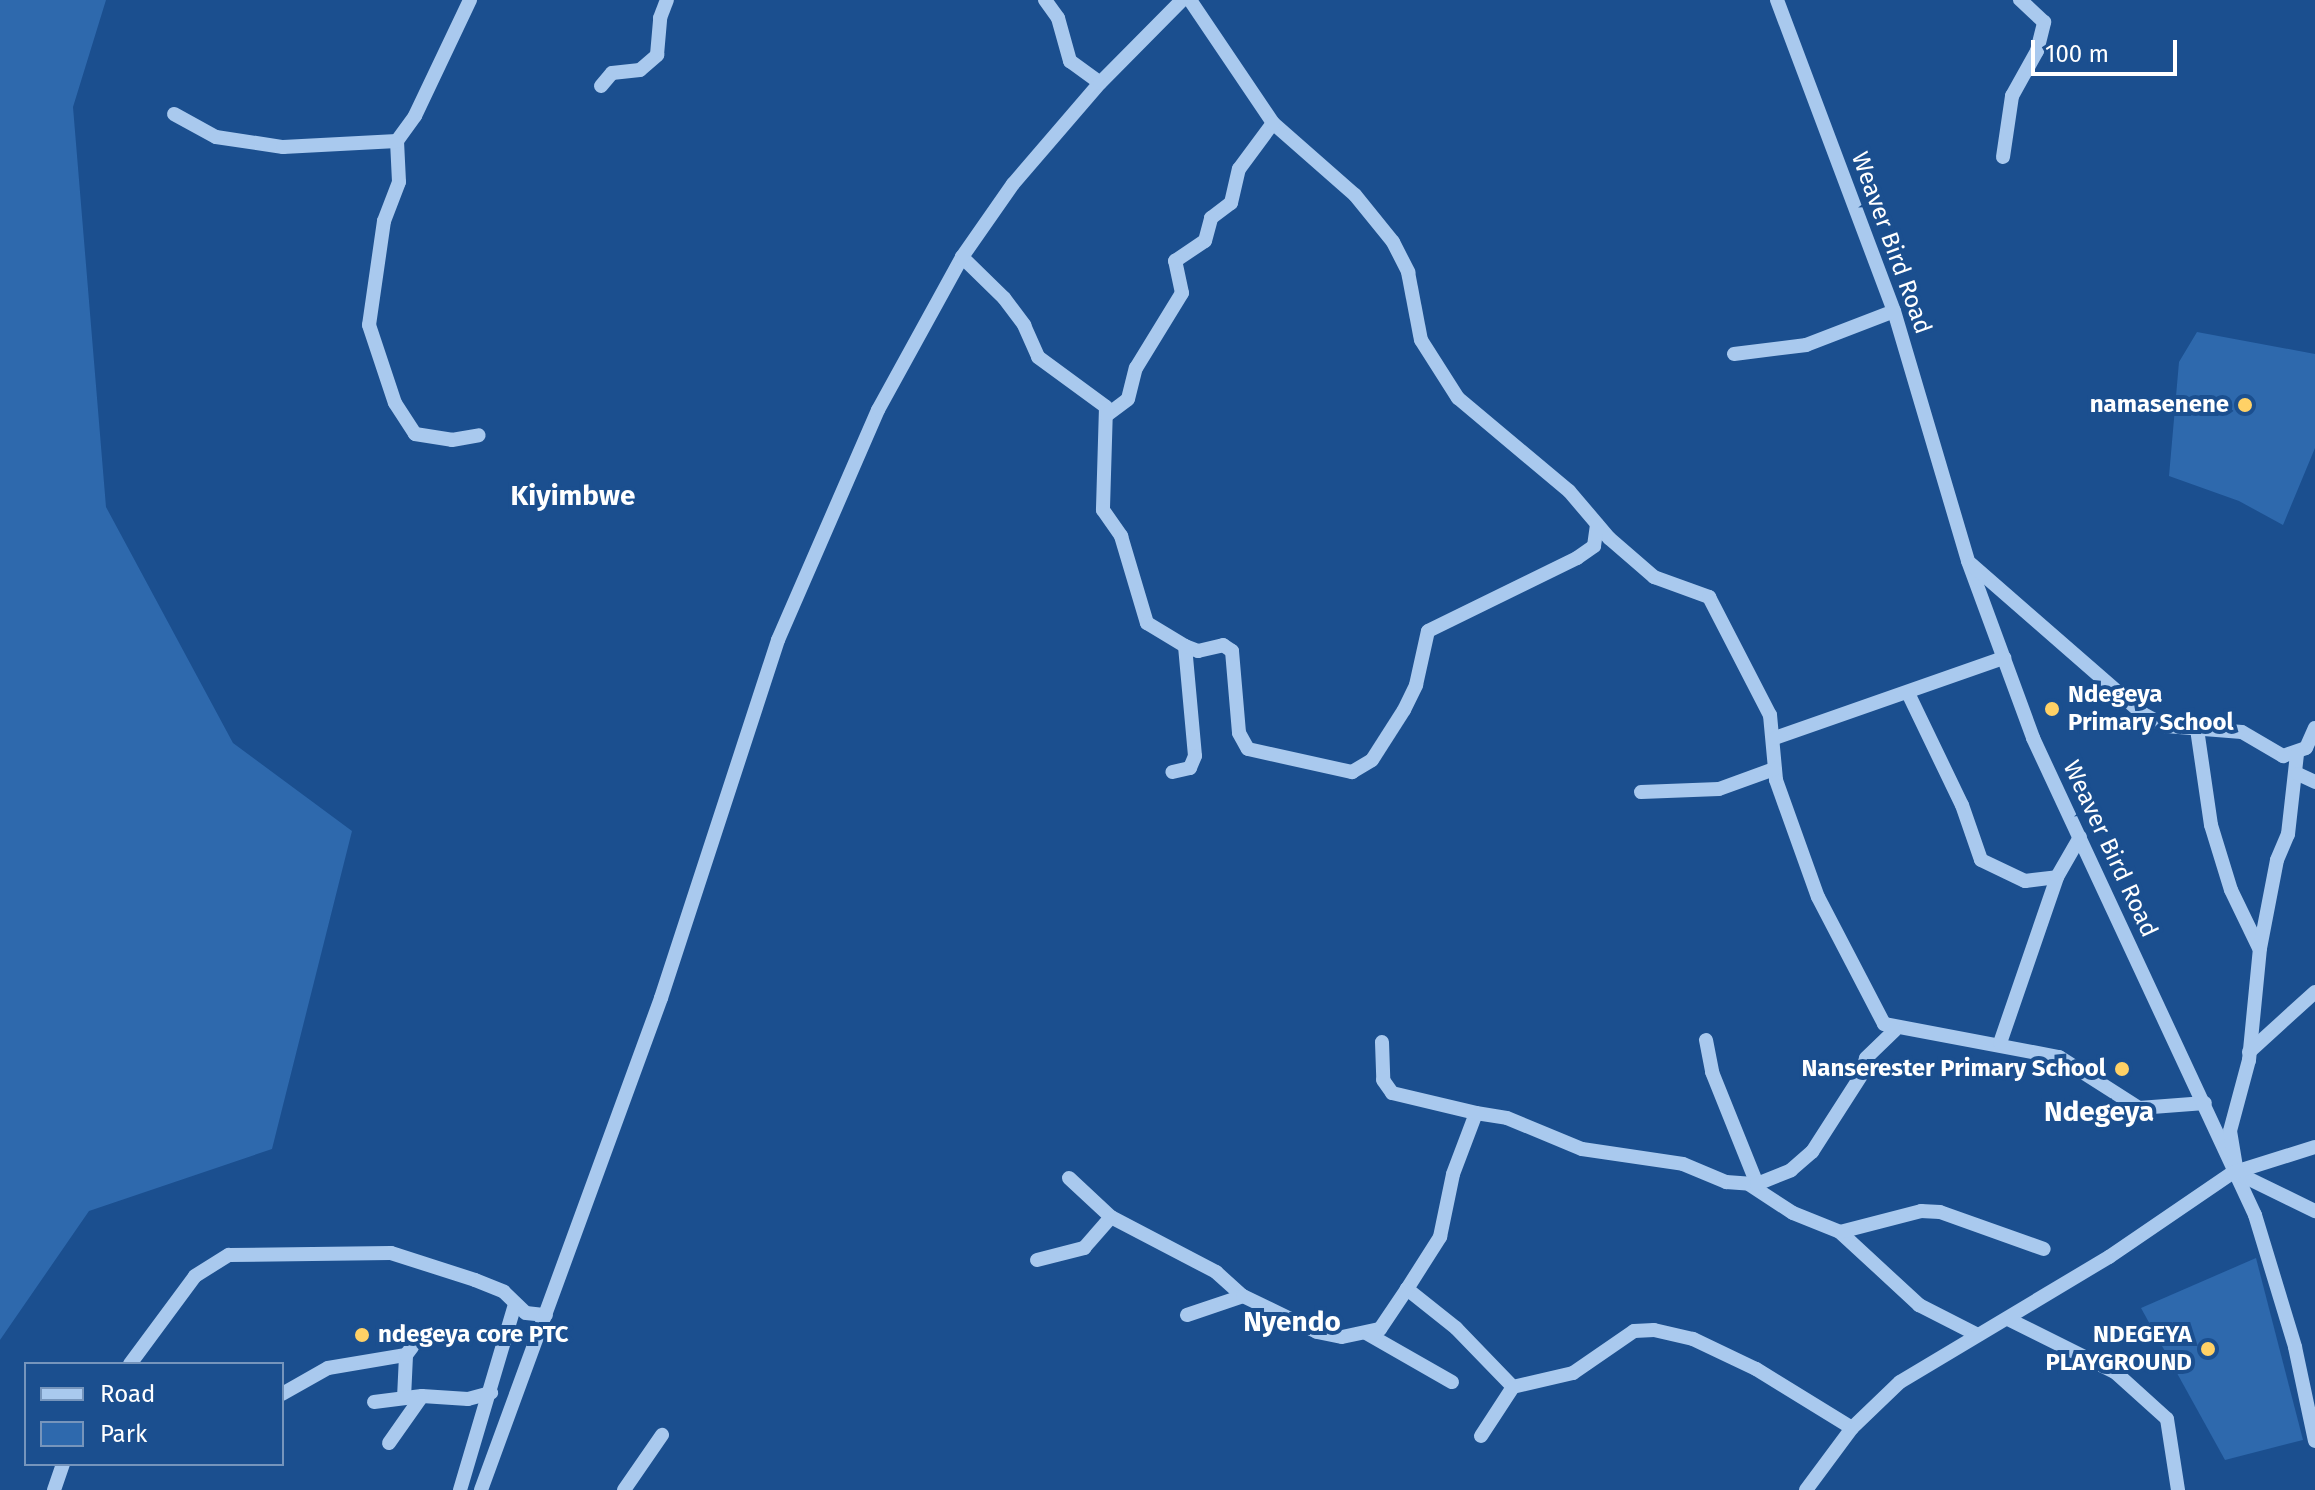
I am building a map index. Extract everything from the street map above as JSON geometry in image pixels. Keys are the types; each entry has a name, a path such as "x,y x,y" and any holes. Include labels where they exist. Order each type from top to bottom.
{"street":[{"path":"470,0 415,116 397,141 399,182 384,221 369,325 395,403 415,434 452,440 479,435"},
{"path":"601,86 612,73 640,70 657,55 660,18 667,0"},
{"path":"1045,0 1058,18 1070,61 1100,83"},
{"path":"481,1490 661,998 714,821 778,640 878,410 962,257 1013,184 1100,83 1182,0"},
{"path":"1190,0 1273,123 1355,195 1393,242 1408,272 1421,340 1458,398 1531,456 1654,577 1709,597 1770,715 1775,738 1774,769 1837,939 1877,1014 1895,1030 2000,1043 2059,1057 2132,1106 2205,1103"},
{"name":"Weaver Bird Road","path":"1777,0 1894,311 1968,561 2033,738 2255,1215 2295,1347 2315,1441"},
{"path":"2003,157 2012,96 2037,51 2044,22 2020,0"},
{"path":"174,114 216,137 283,147 397,141"},
{"path":"1107,415 1128,399 1136,368 1182,293 1175,261 1205,241 1211,218 1231,203 1239,169 1273,123"},
{"path":"962,257 1004,298 1024,325 1038,357 1103,402 1107,415 1103,510 1121,536 1147,623 1198,651 1223,645 1232,651 1239,733 1248,749 1352,772 1372,760 1416,685 1428,631 1577,558 1594,546 1597,524"},
{"path":"1734,354 1806,345 1894,311"},
{"path":"1968,561 2143,714 2166,726 2227,729 2283,756 2297,754"},
{"path":"1172,772 1190,768 1195,756 1185,646"},
{"path":"1775,738 2004,658"},
{"path":"1908,693 1962,805 1981,860 2025,881 2057,877"},
{"path":"2235,1173 2230,1131 2249,1052 2260,948 2298,774 2297,754 2315,728"},
{"path":"2197,729 2211,825 2231,890 2260,948"},
{"path":"1641,792 1719,789 1774,769"},
{"path":"2298,774 2315,782"},
{"path":"2000,1043 2057,877 2080,837"},
{"path":"2249,1052 2315,992"},
{"path":"1382,1042 1383,1080 1392,1093 1507,1118 1582,1149 1683,1164 1726,1182 1753,1184 1791,1170 1812,1152 1862,1074 1866,1058 1895,1030"},
{"path":"1706,1040 1717,1086 1753,1184 1793,1213 1840,1232 1919,1305 1978,1335"},
{"path":"1069,1178 1111,1217 1216,1272 1243,1296 1329,1336 1366,1333 1384,1326 1440,1237 1453,1174 1476,1113"},
{"path":"1806,1490 1852,1428 1900,1382 2008,1319 2235,1173 2315,1147"},
{"path":"2235,1173 2315,1211"},
{"path":"1840,1232 1921,1211 1940,1212 2044,1249"},
{"path":"1037,1260 1084,1248 1111,1217"},
{"path":"131,1362 195,1276 229,1255 391,1253 504,1292 526,1313 546,1315"},
{"path":"1407,1289 1456,1328 1513,1387"},
{"path":"1187,1315 1243,1296"},
{"path":"460,1490 515,1304"},
{"path":"2008,1319 2115,1372 2167,1419 2178,1490"},
{"path":"1481,1436 1513,1387 1573,1373 1634,1331 1654,1330 1693,1339 1743,1363 1852,1428"},
{"path":"1366,1333 1452,1382"},
{"path":"284,1393 328,1368 409,1351 404,1398"},
{"path":"374,1402 422,1396 468,1399 491,1393"},
{"path":"389,1443 422,1396"},
{"path":"624,1490 662,1435"},
{"path":"54,1490 62,1466"}],"green space":[{"path":"0,0 106,0 73,107 106,507 233,743 352,831 272,1149 89,1211 0,1340"},
{"name":"namasenene","path":"2197,332 2315,354 2315,448 2283,525 2239,501 2169,476 2179,362"},
{"name":"NDEGEYA PLAYGROUND","path":"2256,1258 2303,1440 2225,1460 2141,1308"}],"place":[{"name":"namasenene","path":"2245,405"},
{"name":"Ndegeya Primary School","path":"2052,709"},
{"name":"Nanserester Primary School","path":"2122,1069"},
{"name":"ndegeya core PTC","path":"362,1335"},
{"name":"NDEGEYA PLAYGROUND","path":"2208,1349"}],"district":[{"name":"Kiyimbwe","path":"573,496"},
{"name":"Ndegeya","path":"2099,1112"},
{"name":"Nyendo","path":"1292,1322"}]}
